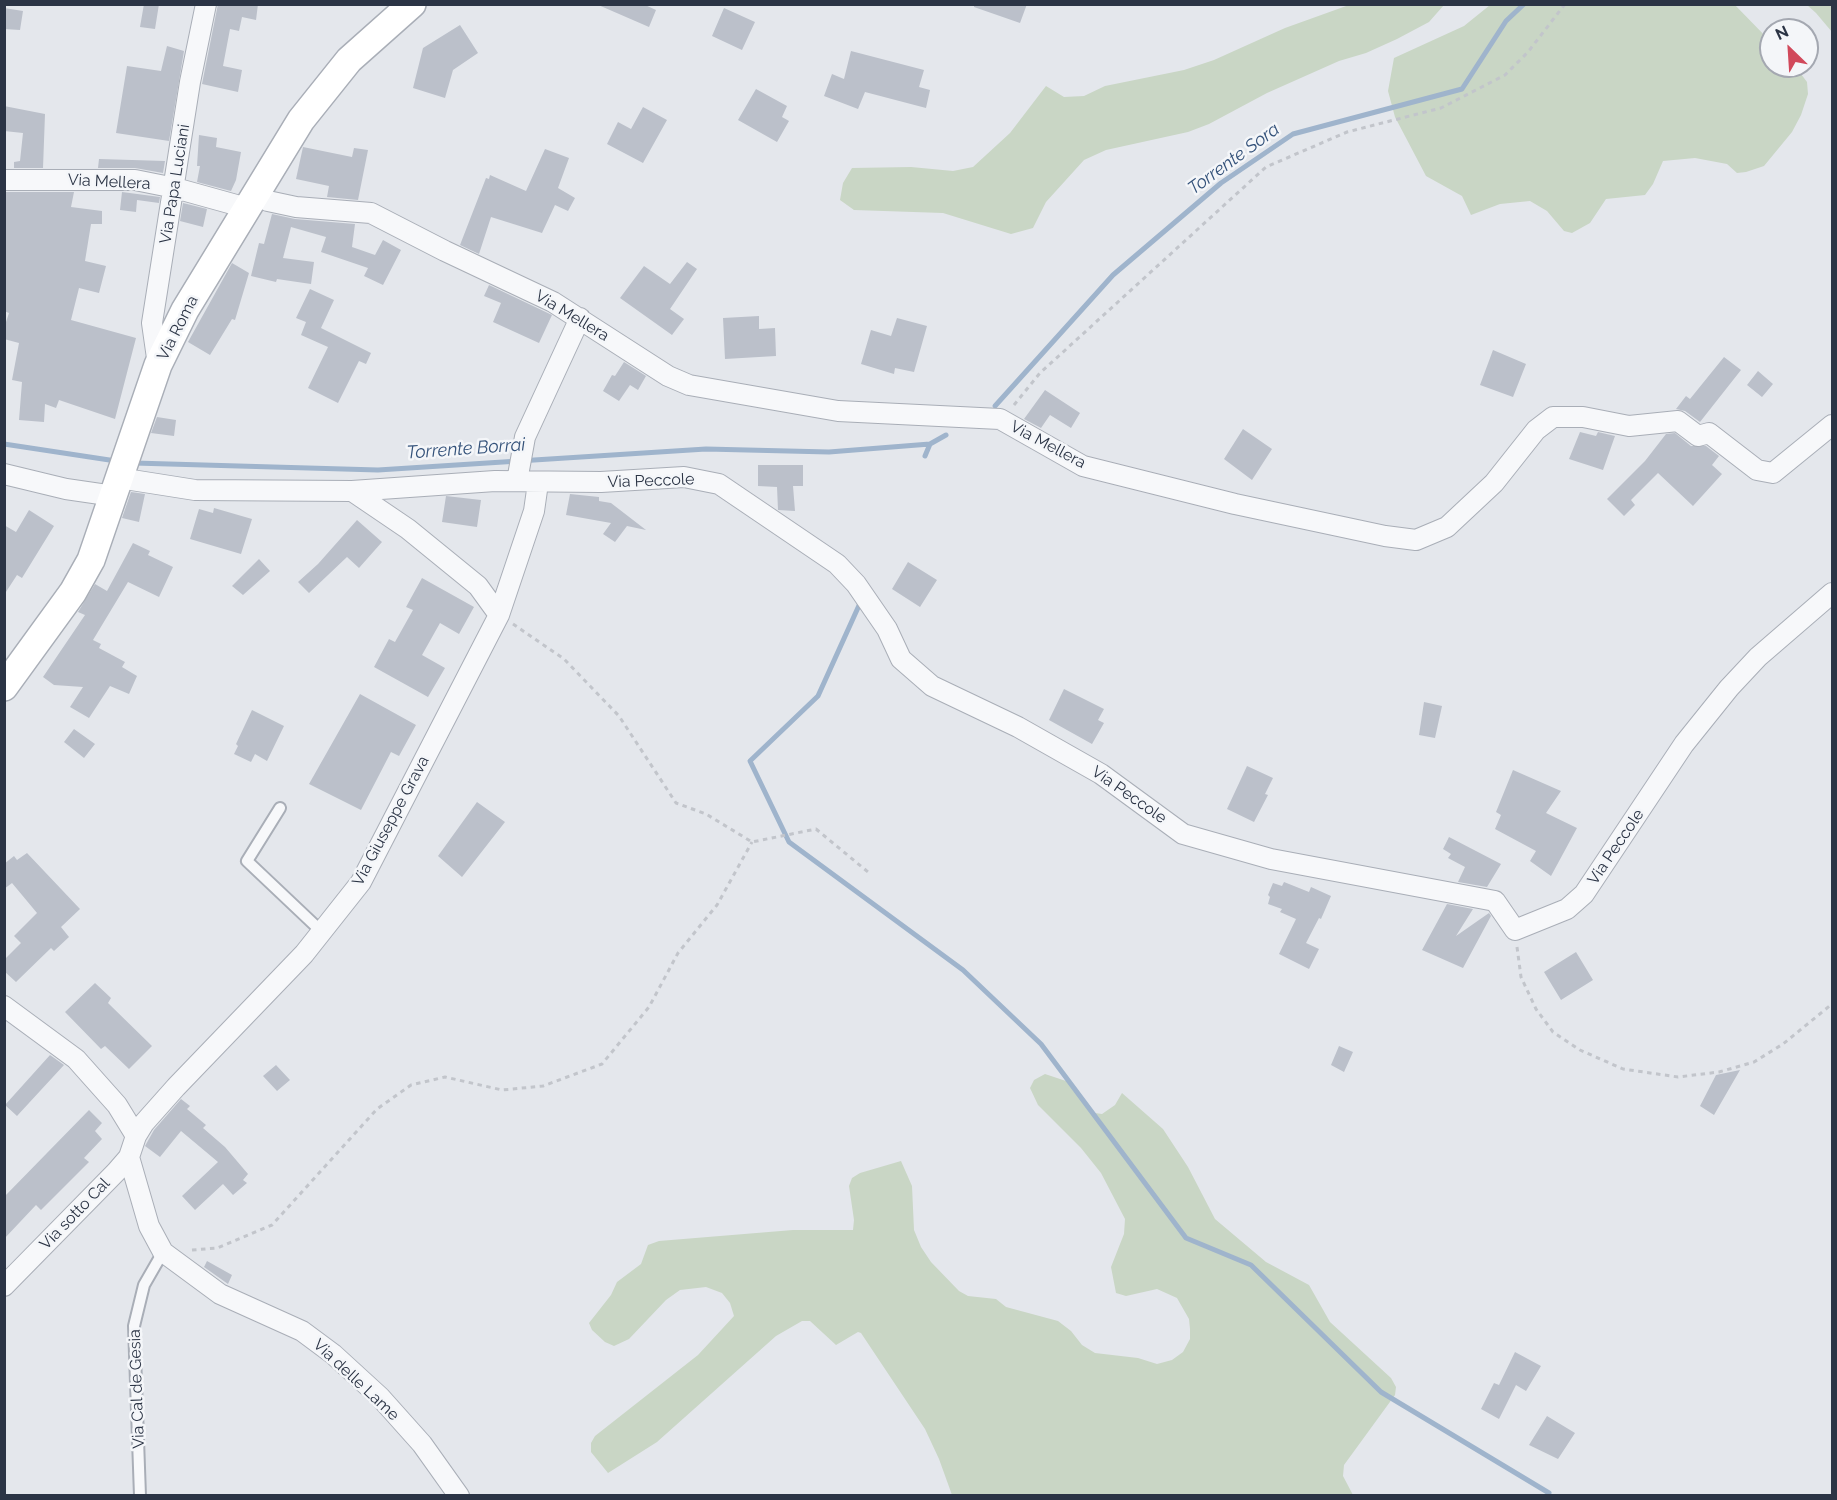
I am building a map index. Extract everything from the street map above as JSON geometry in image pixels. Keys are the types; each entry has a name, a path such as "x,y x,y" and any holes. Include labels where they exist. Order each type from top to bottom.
{"main road":[{"name":"Via Roma","path":"4,687 73,592 91,560 158,365 181,318 301,120 349,60 412,4"}],"street":[{"name":"Via Papa Luciani","path":"158,365 152,323 190,82 206,4"},
{"name":"Via Mellera","path":"4,180 135,180 251,201 371,213 580,318 668,376 688,385 838,411 1000,419 1083,466 1235,504 1416,540 1447,527 1494,483 1536,430 1553,417 1582,417 1629,426 1678,421 1698,436 1709,433 1757,470 1773,473 1784,467 1833,425"},
{"path":"518,474 525,437 580,318"},
{"name":"Via Peccole","path":"4,474 66,489 118,482 195,490 352,491 518,474 538,483 684,477 719,483 837,564 856,584 881,620 901,659 932,687 1018,727 1101,774 1184,834 1271,858 1495,901 1515,930 1567,909 1584,894 1684,744 1729,688 1758,657 1833,593"},
{"name":"Via Giuseppe Grava","path":"136,1136 176,1087 304,954 361,882 499,615 534,511 538,483"},
{"path":"352,491 408,529 478,586 499,615"},
{"path":"4,1006 76,1059 117,1105 136,1136"},
{"name":"Via sotto Cal","path":"4,1286 129,1157 136,1136"},
{"name":"Via delle Lame","path":"129,1157 148,1226 164,1252 220,1294 302,1331 333,1354 380,1397 422,1444 459,1496"}],"lane":[{"path":"280,808 247,861 322,932"},
{"name":"Via Cal de Gesia","path":"140,1496 134,1326 144,1285 164,1252"}],"path":[{"path":"1000,419 1040,373 1266,167 1347,132 1441,108 1505,75 1528,52 1565,4"},
{"path":"499,615 564,658 619,716 676,803 706,814 752,842 816,830 868,872"},
{"path":"164,1252 217,1248 272,1225 377,1109 411,1084 445,1077 502,1090 543,1086 602,1064 649,1007 678,953 717,905 752,842"},
{"path":"1515,930 1521,977 1536,1009 1553,1032 1580,1050 1623,1069 1678,1077 1719,1072 1754,1062 1783,1044 1833,1004"}],"green space":[{"path":"1734,4 1759,30 1759,78 1804,78 1807,82 1808,94 1792,132 1764,166 1737,173 1727,164 1695,158 1663,161 1653,184 1645,195 1606,199 1590,223 1572,233 1564,231 1547,211 1530,201 1500,204 1471,215 1462,196 1426,176 1395,117 1388,91 1394,58 1464,26 1490,5"},
{"path":"1349,5 1444,5 1429,22 1397,39 1366,53 1339,61 1267,93 1209,124 1188,132 1106,150 1084,160 1046,202 1033,228 1011,234 943,213 854,210 840,200 843,183 852,168 911,167 953,171 973,167 1010,133 1046,86 1064,97 1084,96 1105,86 1184,70 1214,60 1285,28"},
{"path":"1807,5 1832,5 1832,32 1816,13"},
{"path":"1045,1074 1069,1082 1095,1113 1102,1114 1115,1105 1122,1093 1163,1129 1188,1167 1215,1219 1266,1262 1309,1285 1330,1322 1391,1378 1396,1387 1395,1395 1344,1465 1343,1476 1353,1495 952,1495 925,1429 861,1333 858,1332 836,1345 810,1321 802,1321 776,1336 657,1442 608,1473 591,1452 591,1443 595,1436 698,1355 734,1316 730,1303 722,1293 706,1287 680,1290 666,1300 629,1339 614,1346 605,1342 592,1330 589,1323 611,1295 617,1282 641,1264 648,1245 659,1241 793,1230 853,1230 854,1220 849,1186 852,1178 860,1173 901,1161 912,1186 914,1230 921,1247 931,1262 959,1291 968,1296 996,1299 1006,1307 1058,1321 1071,1331 1082,1345 1095,1353 1138,1358 1157,1364 1172,1360 1183,1352 1190,1339 1189,1319 1177,1298 1157,1289 1126,1296 1116,1293 1111,1267 1124,1234 1125,1219 1101,1173 1081,1148 1038,1105 1030,1088 1034,1080"}],"building":[{"path":"144,4 159,4 155,29 140,27"},
{"path":"218,4 258,4 256,20 242,17 239,31 230,29 223,66 242,70 238,92 202,84"},
{"path":"596,4 643,4 656,10 649,27"},
{"path":"974,4 1027,4 1020,23 974,7"},
{"path":"4,8 23,11 20,30 4,29"},
{"path":"724,8 755,22 742,50 712,36"},
{"path":"460,25 478,53 453,70 445,98 413,88 423,48"},
{"path":"167,46 184,51 169,141 116,133 127,66 161,71"},
{"path":"851,51 924,70 919,87 930,90 926,108 865,92 858,109 824,96 832,74 844,79"},
{"path":"756,89 787,106 782,117 789,121 777,142 738,120"},
{"path":"4,106 45,114 43,168 14,168 14,162 20,161 23,133 4,131"},
{"path":"643,107 667,120 643,163 607,144 618,122 631,129"},
{"path":"199,135 217,138 216,147 241,152 236,180 231,191 197,182 200,166 197,166"},
{"path":"303,147 352,157 354,148 368,150 358,200 327,197 329,186 296,179"},
{"path":"545,149 569,158 558,188 575,198 568,211 555,205 542,233 491,217 479,254 460,245 486,178 489,179 490,175 526,191"},
{"path":"99,159 165,161 163,173 135,168 98,168"},
{"path":"4,192 74,192 71,207 102,211 102,224 91,224 85,261 106,266 99,293 79,288 71,320 136,338 115,419 59,400 56,408 45,404 44,422 19,420 22,382 12,380 19,343 4,339 4,328 9,313 4,311"},
{"path":"122,192 160,197 159,203 137,200 136,212 120,210"},
{"path":"183,203 207,209 203,227 180,221"},
{"path":"272,214 295,219 355,224 352,247 375,255 383,240 401,250 383,285 364,276 368,268 321,252 326,237 291,227 283,258 314,262 311,284 277,279 276,282 251,276 259,243 264,244"},
{"path":"687,262 697,269 670,309 684,319 672,335 620,298 644,266 670,284"},
{"path":"232,263 249,273 235,320 232,319 210,355 188,342"},
{"path":"489,285 552,315 539,343 493,322 501,303 484,296"},
{"path":"310,289 334,300 321,328 371,353 366,364 359,361 338,403 308,388 328,347 301,335 306,322 296,318"},
{"path":"759,316 759,329 775,328 776,356 725,359 723,318"},
{"path":"897,318 927,326 914,372 895,368 894,374 861,364 871,330 891,336"},
{"path":"1493,350 1526,364 1513,397 1480,385"},
{"path":"1724,357 1741,370 1700,422 1685,411 1676,409 1686,396 1690,399"},
{"path":"624,362 646,376 638,390 630,385 619,401 603,391 612,375 615,376"},
{"path":"1758,371 1773,384 1762,397 1747,385"},
{"path":"1045,390 1080,413 1071,428 1050,415 1041,428 1024,419"},
{"path":"157,417 176,420 174,436 151,433"},
{"path":"1243,429 1272,449 1252,480 1224,459"},
{"path":"1580,432 1596,436 1598,432 1615,436 1603,470 1569,459"},
{"path":"1675,433 1691,446 1706,446 1719,456 1712,465 1722,474 1693,506 1658,473 1631,500 1635,505 1624,516 1607,499 1645,461 1666,434"},
{"path":"758,465 803,465 803,486 793,486 795,511 778,510 777,487 758,486"},
{"path":"131,492 145,494 139,522 122,518"},
{"path":"570,494 599,497 599,501 611,503 646,530 627,526 615,542 603,534 611,523 566,515"},
{"path":"446,496 481,500 477,527 442,522"},
{"path":"214,508 252,519 241,554 190,539 199,509 213,513"},
{"path":"29,510 54,526 22,578 17,575 4,595 4,525 16,532"},
{"path":"357,520 382,542 359,568 347,557 309,593 298,582 318,564"},
{"path":"133,543 150,551 148,555 173,567 159,597 128,582 93,640 101,644 99,648 125,662 122,667 137,676 129,694 110,686 89,718 70,707 83,687 54,685 43,677 85,615 78,612 95,584 107,591"},
{"path":"259,559 270,571 243,595 232,586"},
{"path":"908,562 937,580 920,607 892,589"},
{"path":"422,578 474,607 459,634 440,623 422,655 445,668 428,697 374,667 389,639 395,642 413,610 406,607"},
{"path":"1064,689 1104,709 1098,720 1104,723 1092,744 1049,720"},
{"path":"360,694 416,725 399,756 391,752 361,810 309,784"},
{"path":"1424,702 1442,706 1435,738 1419,735"},
{"path":"252,710 284,726 267,761 255,754 251,762 234,754 238,746 236,744"},
{"path":"74,729 95,744 84,758 64,742"},
{"path":"1247,766 1273,778 1265,794 1268,795 1254,822 1227,809"},
{"path":"1513,770 1561,791 1546,813 1577,828 1551,876 1530,861 1536,851 1495,829 1501,815 1496,812"},
{"path":"477,802 505,822 462,877 438,856"},
{"path":"1449,837 1501,864 1487,887 1458,882 1465,867 1448,858 1451,854 1443,849"},
{"path":"27,853 80,909 61,927 69,937 54,951 51,948 16,982 4,971 4,960 21,943 14,936 37,913 12,883 4,889 4,864 14,856 17,860"},
{"path":"1284,882 1309,892 1311,887 1331,896 1321,919 1319,918 1306,943 1319,949 1309,969 1279,954 1296,919 1280,912 1282,909 1268,904 1270,897 1268,895 1273,883 1282,886"},
{"path":"1447,904 1473,909 1456,936 1489,913 1491,916 1463,968 1422,950"},
{"path":"1576,952 1593,980 1561,1000 1544,972"},
{"path":"95,983 111,998 108,1003 152,1046 129,1069 105,1046 101,1049 65,1012"},
{"path":"1339,1046 1353,1052 1344,1072 1331,1065"},
{"path":"50,1055 64,1065 17,1116 5,1105"},
{"path":"276,1065 290,1080 277,1091 263,1076"},
{"path":"1740,1070 1714,1115 1700,1106 1716,1075"},
{"path":"181,1099 190,1106 187,1109 206,1125 203,1128 225,1147 248,1174 243,1180 247,1183 233,1195 223,1184 195,1210 182,1196 218,1162 181,1131 160,1157 145,1146 154,1130"},
{"path":"89,1110 102,1123 95,1131 102,1139 84,1158 89,1162 41,1210 36,1205 4,1239 4,1197"},
{"path":"207,1261 232,1275 228,1284 204,1267"},
{"path":"1515,1352 1541,1366 1526,1391 1516,1385 1499,1419 1481,1409 1494,1383 1499,1385"},
{"path":"1547,1416 1575,1433 1558,1459 1529,1445"}],"waterway":[{"name":"Torrente Sora","path":"995,406 1113,275 1221,183 1293,134 1462,89 1506,21 1524,4"},
{"name":"Torrente Borrai","path":"925,456 930,444 946,435"},
{"name":"Torrente Borrai","path":"4,444 116,461"},
{"name":"Torrente Borrai","path":"134,463 378,470 706,449 829,452 930,444"},
{"path":"861,601 818,696 750,761 789,842 963,970 1041,1044 1186,1238 1251,1265 1381,1392 1549,1493"}]}
